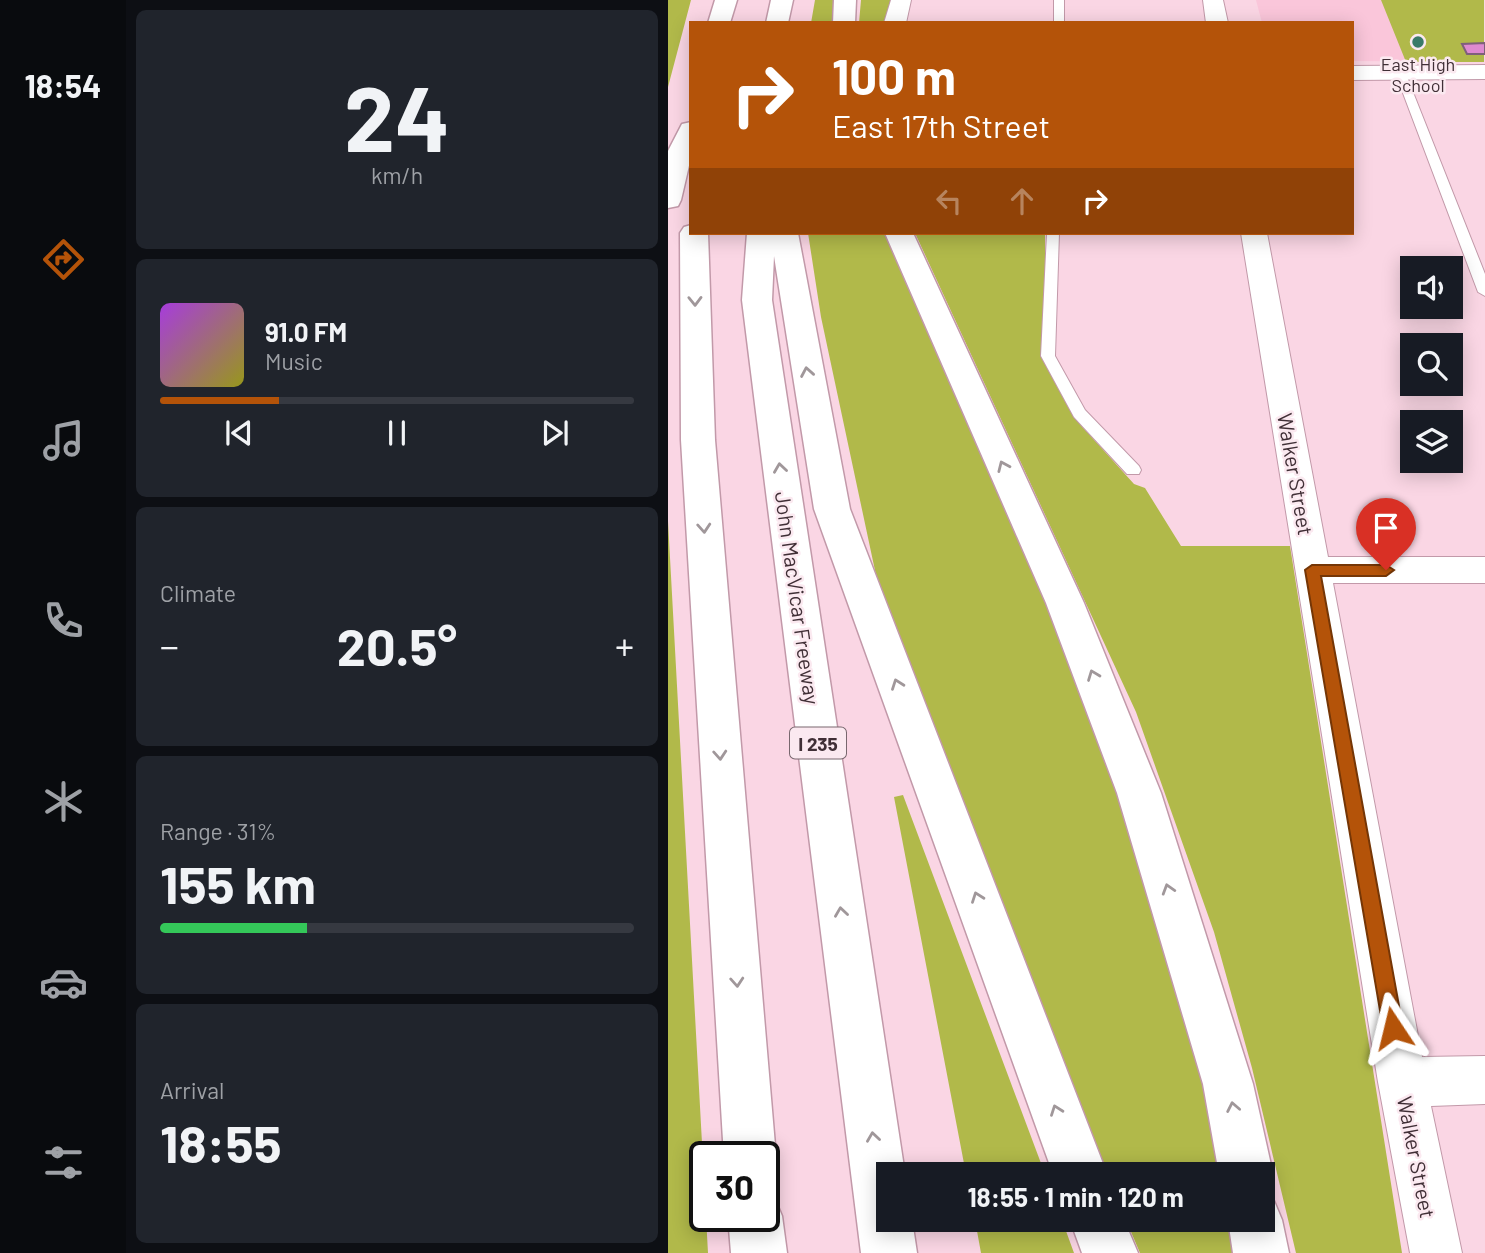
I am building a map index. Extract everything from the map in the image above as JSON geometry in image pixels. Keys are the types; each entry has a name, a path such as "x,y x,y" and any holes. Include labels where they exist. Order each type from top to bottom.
{"highway":[{"path":"720,21 726,0"},
{"path":"777,21 782,0"},
{"path":"844,21 845,0"},
{"path":"668,200 673,168 689,133"},
{"path":"694,235 698,440 749,1141"},
{"name":"John MacVicar Freeway","path":"761,235 757,300 889,1253"},
{"path":"784,235 832,509 1076,1162"},
{"path":"900,235 1065,603 1139,793 1229,1084 1244,1162"},
{"path":"757,1232 758,1253"},
{"path":"1102,1232 1110,1253"},
{"path":"1257,1232 1261,1253"}],"street":[{"path":"896,21 901,0"},
{"path":"1213,0 1217,21"},
{"path":"1354,73 1485,72"},
{"name":"Walker Street","path":"1254,235 1402,1082 1436,1253"},
{"path":"1312,570 1485,570"},
{"path":"1402,1082 1485,1080"}],"lane":[{"path":"1059,0 1059,21"},
{"path":"1400,72 1485,292"},
{"path":"1053,235 1048,356 1079,413 1133,470"}],"shaded area":[{"name":"East High School","path":"1256,0 1484,0 1484,62 1354,61 1354,21 1261,21"}],"green space":[{"path":"668,0 691,0 668,87"},
{"path":"815,0 838,0 835,21 811,21"},
{"path":"861,0 892,0 887,21 859,21"},
{"path":"1381,0 1484,0 1484,62 1406,62"},
{"path":"808,235 886,235 1071,655 1122,792 1192,1036 1219,1162 1102,1162 1011,943 880,594 821,317"},
{"path":"916,235 1045,235 1045,358 1078,422 1134,484 1145,488 1181,546 1290,546 1402,1253 1296,1253 1252,1068 1214,932 1136,712"},
{"path":"668,521 702,1141 689,1141 689,1232 707,1232 708,1253 668,1253"},
{"path":"903,795 1041,1162 964,1162 894,797"},
{"path":"977,1232 1066,1232 1074,1253 981,1253"},
{"path":"1131,1232 1235,1232 1239,1253 1140,1253"}],"building":[{"path":"1485,43 1485,54 1467,54 1462,44"}],"place":[{"name":"East High School","path":"1418,42"}],"route":[{"path":"1386,570 1312,570 1393,1028"}]}
